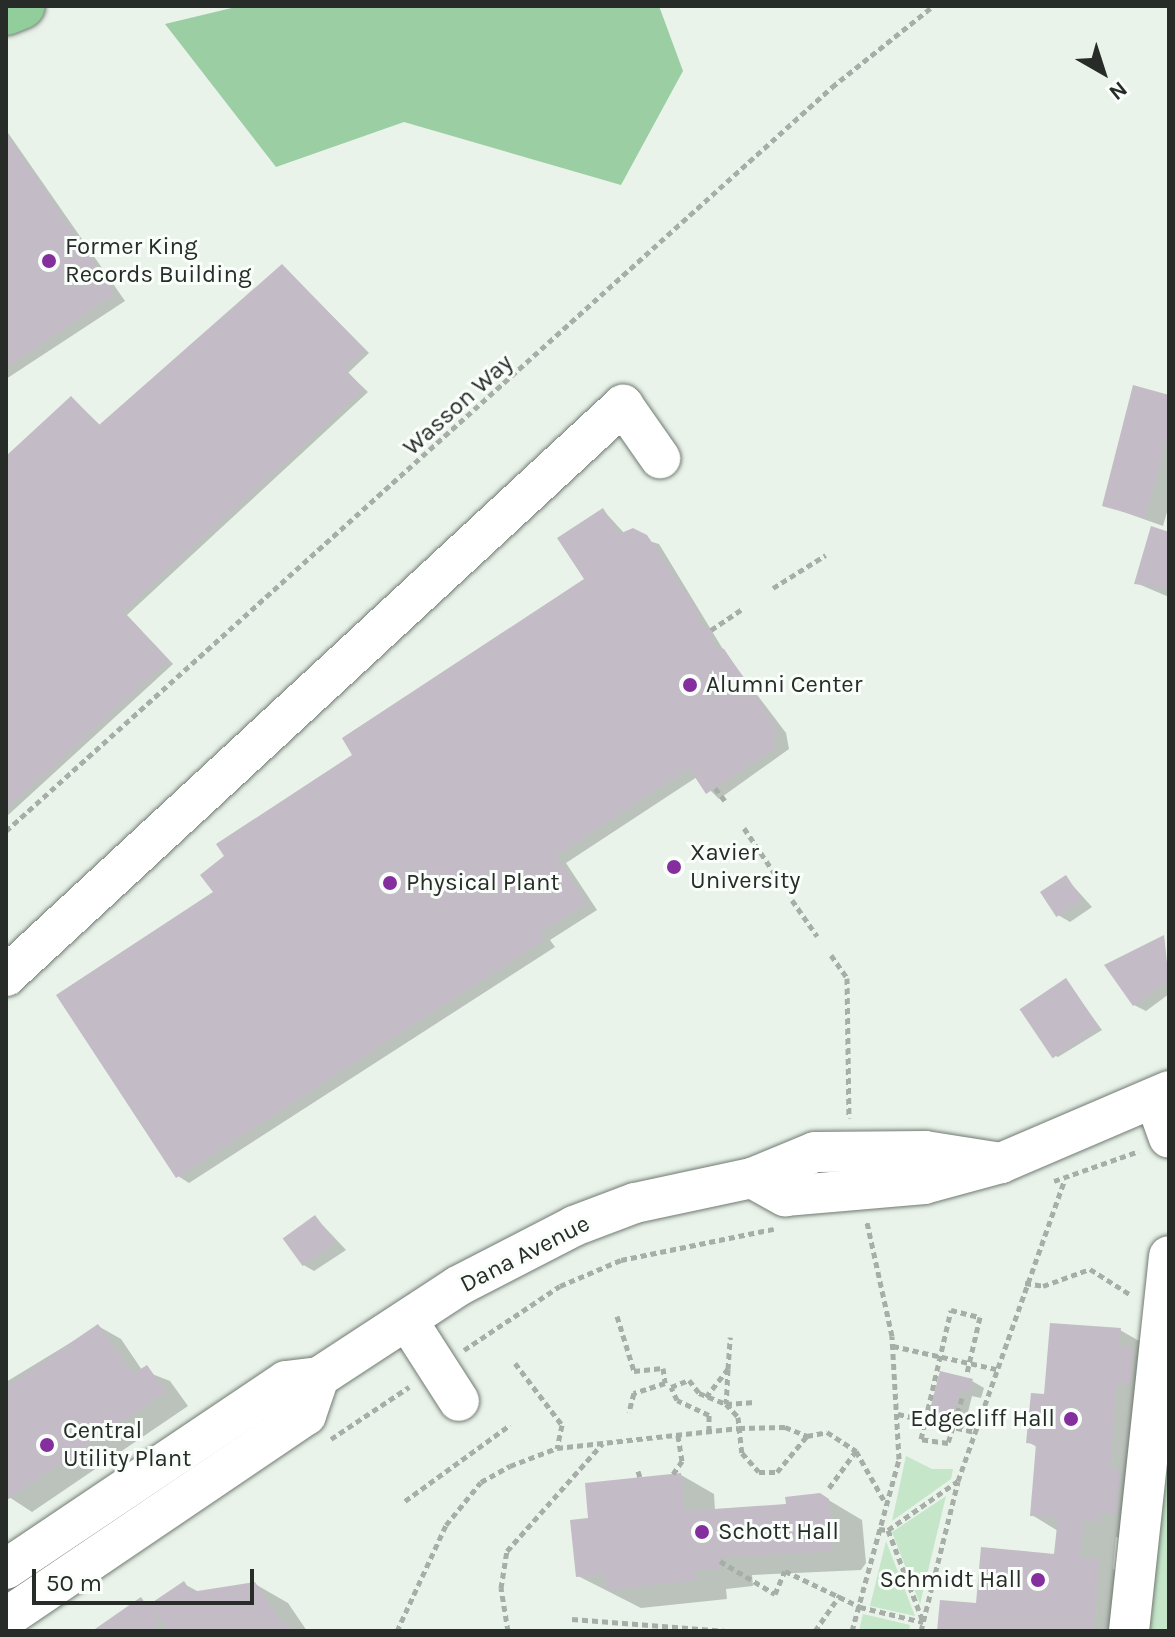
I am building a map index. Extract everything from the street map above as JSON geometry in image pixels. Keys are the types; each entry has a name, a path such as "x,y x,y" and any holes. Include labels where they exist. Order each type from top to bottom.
{"highway":[{"path":"6,13 23,6"}],"street":[{"path":"6,976 623,405 660,458"},
{"path":"1162,1095 1169,1138"},
{"name":"Dana Avenue","path":"6,1569 286,1381 319,1377 407,1320 574,1226 635,1203 752,1178 815,1152 925,1151 1001,1163 1162,1095"},
{"path":"1129,1631 1169,1256"},
{"path":"407,1320 459,1401"},
{"path":"6,1618 306,1415 319,1377"}],"path":[{"name":"Wasson Way","path":"6,831 832,87 933,6"},
{"path":"773,588 826,555"},
{"path":"711,630 742,609"},
{"path":"715,788 725,801"},
{"path":"744,828 775,874"},
{"path":"792,900 817,936"},
{"path":"831,955 847,978 849,1127"},
{"path":"1037,1185 1065,1178 1169,1138"},
{"path":"921,1631 958,1481 1025,1283 1065,1178"},
{"path":"852,1223 879,1221"},
{"path":"852,1631 899,1459 893,1346 867,1222"},
{"path":"321,1446 560,1286 621,1260 792,1227"},
{"path":"1025,1283 1043,1286 1074,1270 1099,1270 1138,1307"},
{"path":"962,1398 948,1443 921,1439 951,1310 980,1317 967,1373"},
{"path":"617,1316 634,1371 663,1368 665,1383 634,1393 629,1412"},
{"path":"730,1337 726,1404 739,1428 742,1453 759,1472 777,1472 807,1436"},
{"path":"893,1346 996,1369"},
{"path":"515,1363 562,1425 557,1448"},
{"path":"706,1397 728,1369"},
{"path":"709,1432 709,1415 688,1408 671,1387 689,1380 706,1397 726,1404 755,1402"},
{"path":"898,1414 975,1432"},
{"path":"405,1501 510,1425"},
{"path":"397,1631 446,1525 481,1482 557,1448 739,1428 785,1427 807,1436 827,1432 856,1451 886,1505"},
{"path":"673,1474 682,1461 678,1435"},
{"path":"508,1631 501,1588 507,1551 603,1443"},
{"path":"829,1488 856,1451"},
{"path":"879,1529 888,1530 958,1481"},
{"path":"888,1530 923,1622"},
{"path":"720,1561 775,1594 785,1571 860,1607 923,1622"},
{"path":"815,1631 840,1595"},
{"path":"572,1619 727,1631"}],"green space":[{"path":"240,6 659,6 683,71 621,185 404,122 276,167 165,24"},
{"path":"1169,1256 1169,1631 1129,1631"},
{"path":"906,1456 932,1469 953,1469 951,1479 892,1521"},
{"path":"946,1496 920,1604 892,1532"},
{"path":"886,1541 915,1616 870,1606"},
{"path":"863,1614 910,1625 909,1631 859,1631"}],"building":[{"name":"Former King Records Building","path":"6,133 115,294 6,368"},
{"path":"282,264 365,350 345,369 364,389 123,612 169,660 6,810 6,456 71,396 99,425"},
{"path":"1133,385 1169,395 1169,432 1145,518 1102,506"},
{"name":"Physical Plant","path":"603,508 619,534 633,528 647,535 700,614 698,622 711,630 714,646 724,649 775,724 774,749 706,794 689,768 556,856 587,903 540,933 544,940 176,1178 56,995 213,892 200,875 224,856 216,844 352,755 342,738 584,579 557,538"},
{"path":"1151,526 1169,532 1169,588 1134,584"},
{"path":"1066,875 1082,900 1056,917 1040,892"},
{"path":"1164,935 1169,981 1133,1006 1104,965"},
{"path":"1066,978 1099,1027 1053,1058 1020,1009"},
{"path":"315,1215 335,1243 303,1266 283,1239"},
{"path":"1050,1323 1121,1328 1119,1346 1134,1348 1130,1385 1117,1384 1110,1468 1120,1469 1117,1514 1102,1513 1101,1522 1084,1520 1080,1557 1100,1559 1093,1631 937,1631 940,1600 976,1603 981,1547 1054,1554 1058,1517 1030,1516 1036,1444 1026,1443 1031,1393 1044,1394"},
{"name":"Central Utility Plant","path":"98,1324 133,1374 147,1365 166,1392 7,1500 6,1387"},
{"path":"940,1371 973,1379 969,1393 961,1391 952,1423 928,1417"},
{"name":"Schott Hall","path":"681,1473 685,1511 786,1504 785,1497 820,1493 829,1499 834,1544 828,1552 720,1557 721,1569 694,1571 695,1581 606,1590 605,1574 576,1577 570,1520 588,1518 585,1483"},
{"path":"184,1581 191,1592 255,1582 283,1624 299,1631 169,1631 158,1616 156,1631 95,1629 141,1597 147,1606"}],"place":[{"name":"Former King Records Building","path":"49,261"},
{"name":"Alumni Center","path":"690,685"},
{"name":"Xavier University","path":"674,867"},
{"name":"Physical Plant","path":"390,883"},
{"name":"Edgecliff Hall","path":"1071,1419"},
{"name":"Central Utility Plant","path":"47,1445"},
{"name":"Schott Hall","path":"702,1532"},
{"name":"Schmidt Hall","path":"1038,1580"}]}
